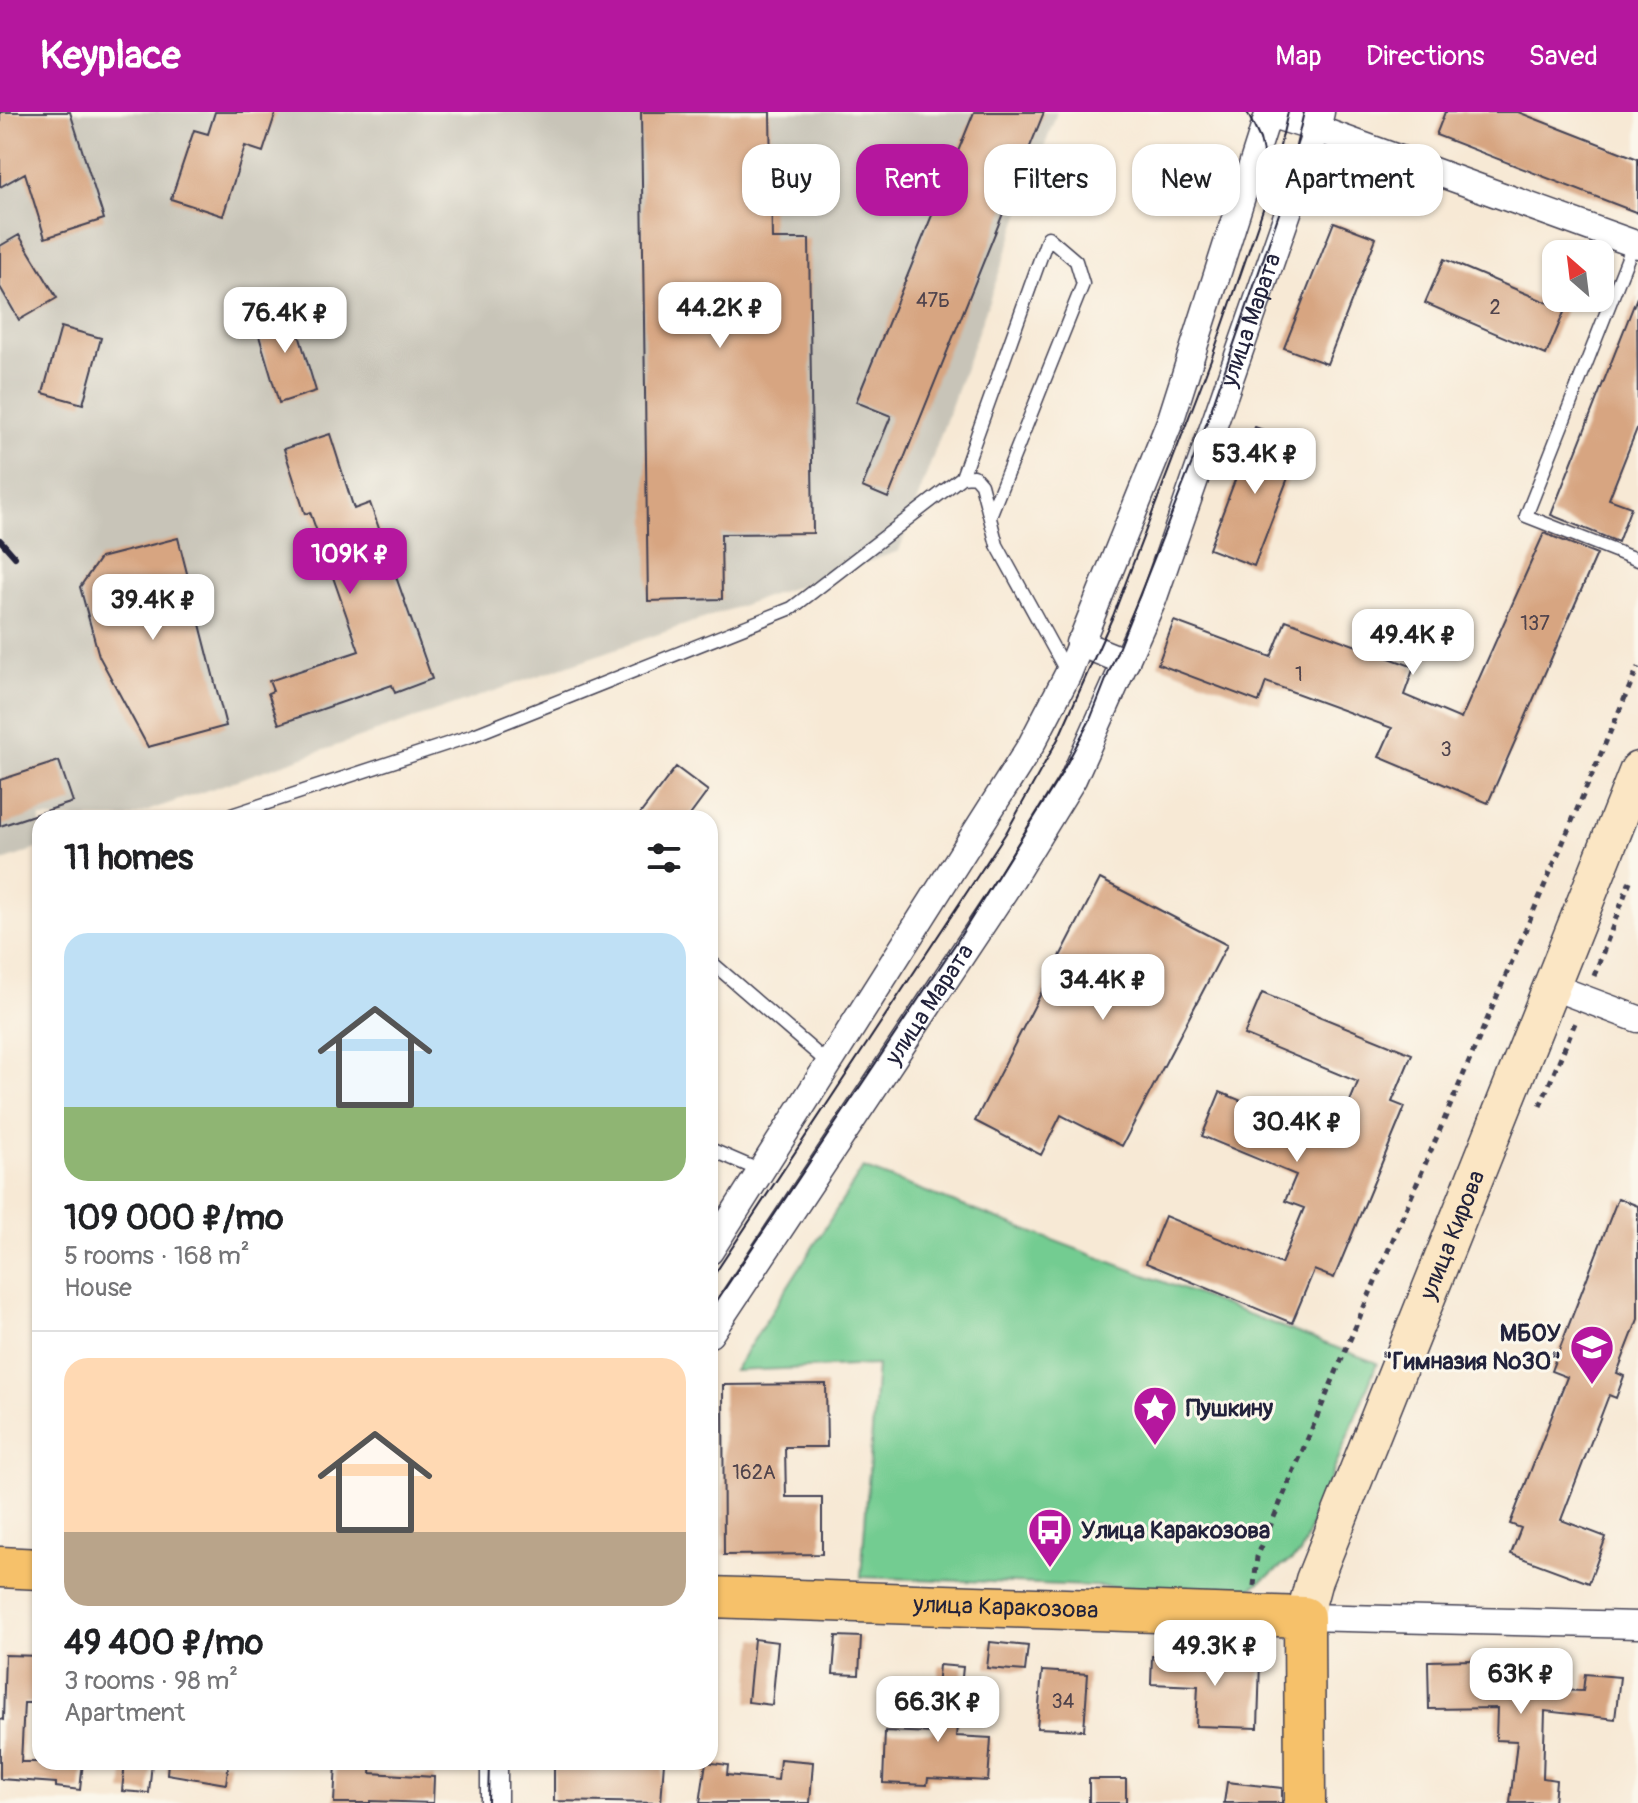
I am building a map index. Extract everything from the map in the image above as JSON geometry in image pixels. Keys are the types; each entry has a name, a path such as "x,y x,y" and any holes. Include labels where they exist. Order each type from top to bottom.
{"main road":[{"name":"улица Кирова","path":"1305,1803 1304,1617 1314,1580 1569,993 1638,770"},
{"path":"0,1567 32,1569"},
{"name":"улица Каракозова","path":"718,1597 1304,1617"}],"street":[{"path":"1269,113 1319,120 1637,241"},
{"name":"улица Марата","path":"718,1238 1031,745 1068,674 1171,419 1269,113"},
{"name":"улица Марата","path":"718,1322 1005,890 1073,779 1153,600 1319,120"},
{"path":"1079,643 1126,662"},
{"path":"1569,993 1638,1019"},
{"name":"улица Каракозова","path":"1304,1617 1638,1625"},
{"path":"494,1770 494,1803"}],"lane":[{"path":"246,810 471,736 792,608 962,477 1048,237 1076,261 1083,284 990,516"},
{"path":"1637,241 1526,516 1638,560"},
{"path":"962,477 974,476 981,484 997,545 1068,674"},
{"path":"718,968 829,1064"},
{"path":"718,1152 761,1171"}],"path":[{"path":"1250,1615 1257,1557 1638,667"},
{"path":"1536,1117 1569,993 1633,874"}],"shaded area":[{"path":"0,112 1057,112 1045,144 984,144 984,216 1020,216 899,551 150,810 32,810 32,851 0,862"}],"green space":[{"path":"863,1168 1377,1363 1300,1554 1245,1592 861,1577 877,1365 734,1371"}],"building":[{"path":"0,112 70,112 104,219 45,238 25,173 0,187"},
{"path":"215,112 276,112 263,152 245,146 223,216 171,199 194,130 208,134"},
{"path":"641,112 770,112 771,144 742,144 742,216 772,216 772,239 809,239 813,533 721,534 722,599 648,601"},
{"path":"974,112 1044,112 1031,144 984,144 984,216 1002,216 888,498 862,487 891,416 856,402 932,216 968,216 968,144 961,144"},
{"path":"1445,112 1518,112 1638,159 1638,213 1436,135"},
{"path":"1334,222 1376,238 1327,364 1284,348"},
{"path":"19,235 57,298 19,320 0,287 0,246"},
{"path":"1444,259 1542,300 1542,312 1564,312 1546,355 1425,303"},
{"path":"1637,297 1638,426 1609,499 1631,507 1618,542 1551,515"},
{"path":"291,308 316,391 279,403 254,319"},
{"path":"61,327 101,338 83,404 43,393"},
{"path":"1255,427 1301,444 1254,566 1209,549"},
{"path":"330,434 354,509 370,503 432,679 395,693 392,685 279,724 268,693 273,691 269,681 359,651 310,512 305,514 284,449"},
{"path":"1544,533 1597,554 1488,803 1379,757 1392,728 1266,682 1259,702 1158,664 1174,621 1271,657 1286,620 1414,667 1404,695 1461,719"},
{"path":"178,538 226,726 148,747 99,656 80,587 100,558"},
{"path":"59,761 73,802 49,810 32,810 32,815 0,826 0,780"},
{"path":"676,767 708,791 694,810 643,810"},
{"path":"1100,879 1227,945 1122,1146 1061,1115 1041,1155 975,1121"},
{"path":"1262,993 1412,1054 1392,1102 1405,1107 1334,1278 1314,1270 1292,1323 1146,1263 1165,1216 1281,1264 1304,1208 1285,1201 1296,1175 1202,1136 1220,1092 1314,1131 1317,1125 1337,1133 1358,1082 1244,1035"},
{"name":"МБОУ \"Гимназия №30\"","path":"1618,1198 1638,1206 1638,1319 1617,1373 1624,1376 1616,1398 1609,1395 1561,1520 1606,1537 1589,1583 1511,1554 1521,1528 1510,1524 1567,1377 1551,1371"},
{"path":"826,1384 827,1447 785,1447 786,1497 822,1497 822,1554 724,1555 723,1385"},
{"path":"836,1636 861,1637 859,1675 833,1674"},
{"path":"754,1639 778,1642 772,1705 748,1702"},
{"path":"990,1642 1028,1646 1025,1671 987,1668"},
{"path":"5,1655 32,1656 32,1703 24,1703 21,1762 32,1762 32,1770 82,1770 80,1790 56,1787 56,1783 0,1779 0,1719 3,1720"},
{"path":"1152,1656 1260,1660 1258,1728 1196,1726 1198,1686 1151,1684"},
{"path":"1474,1660 1475,1687 1583,1691 1585,1674 1620,1677 1615,1719 1545,1711 1543,1778 1556,1780 1554,1803 1510,1803 1517,1741 1496,1740 1497,1708 1429,1709 1428,1661"},
{"path":"939,1665 963,1667 956,1736 991,1738 988,1781 928,1778 927,1785 883,1783 885,1731 933,1733"},
{"path":"1042,1671 1088,1674 1084,1730 1037,1728"},
{"path":"780,1759 813,1762 810,1803 700,1803 705,1770 718,1770 718,1764 728,1765 727,1775 778,1780"},
{"path":"124,1770 151,1770 149,1793 122,1791"},
{"path":"167,1770 228,1770 226,1784 167,1774"},
{"path":"336,1770 371,1770 371,1773 434,1777 433,1803 334,1803"},
{"path":"554,1770 663,1770 661,1803 554,1801"},
{"path":"1089,1779 1126,1779 1126,1803 1089,1803"},
{"path":"1227,1782 1282,1788 1282,1803 1224,1803"}],"tram line":[{"path":"1247,112 1261,144"},
{"path":"718,1269 1006,833 1058,739 1113,616 1213,354 1270,189 1288,112"},
{"path":"718,1299 956,943 1060,776 1090,720 1199,445 1282,205 1304,112"},
{"path":"488,1803 489,1770"}],"railway":[{"path":"0,540 15,557"}],"place":[{"name":"МБОУ \"Гимназия №30\"","path":"1592,1386"},
{"name":"Пушкину","path":"1155,1447"},
{"name":"Улица Каракозова","path":"1050,1569"}]}
